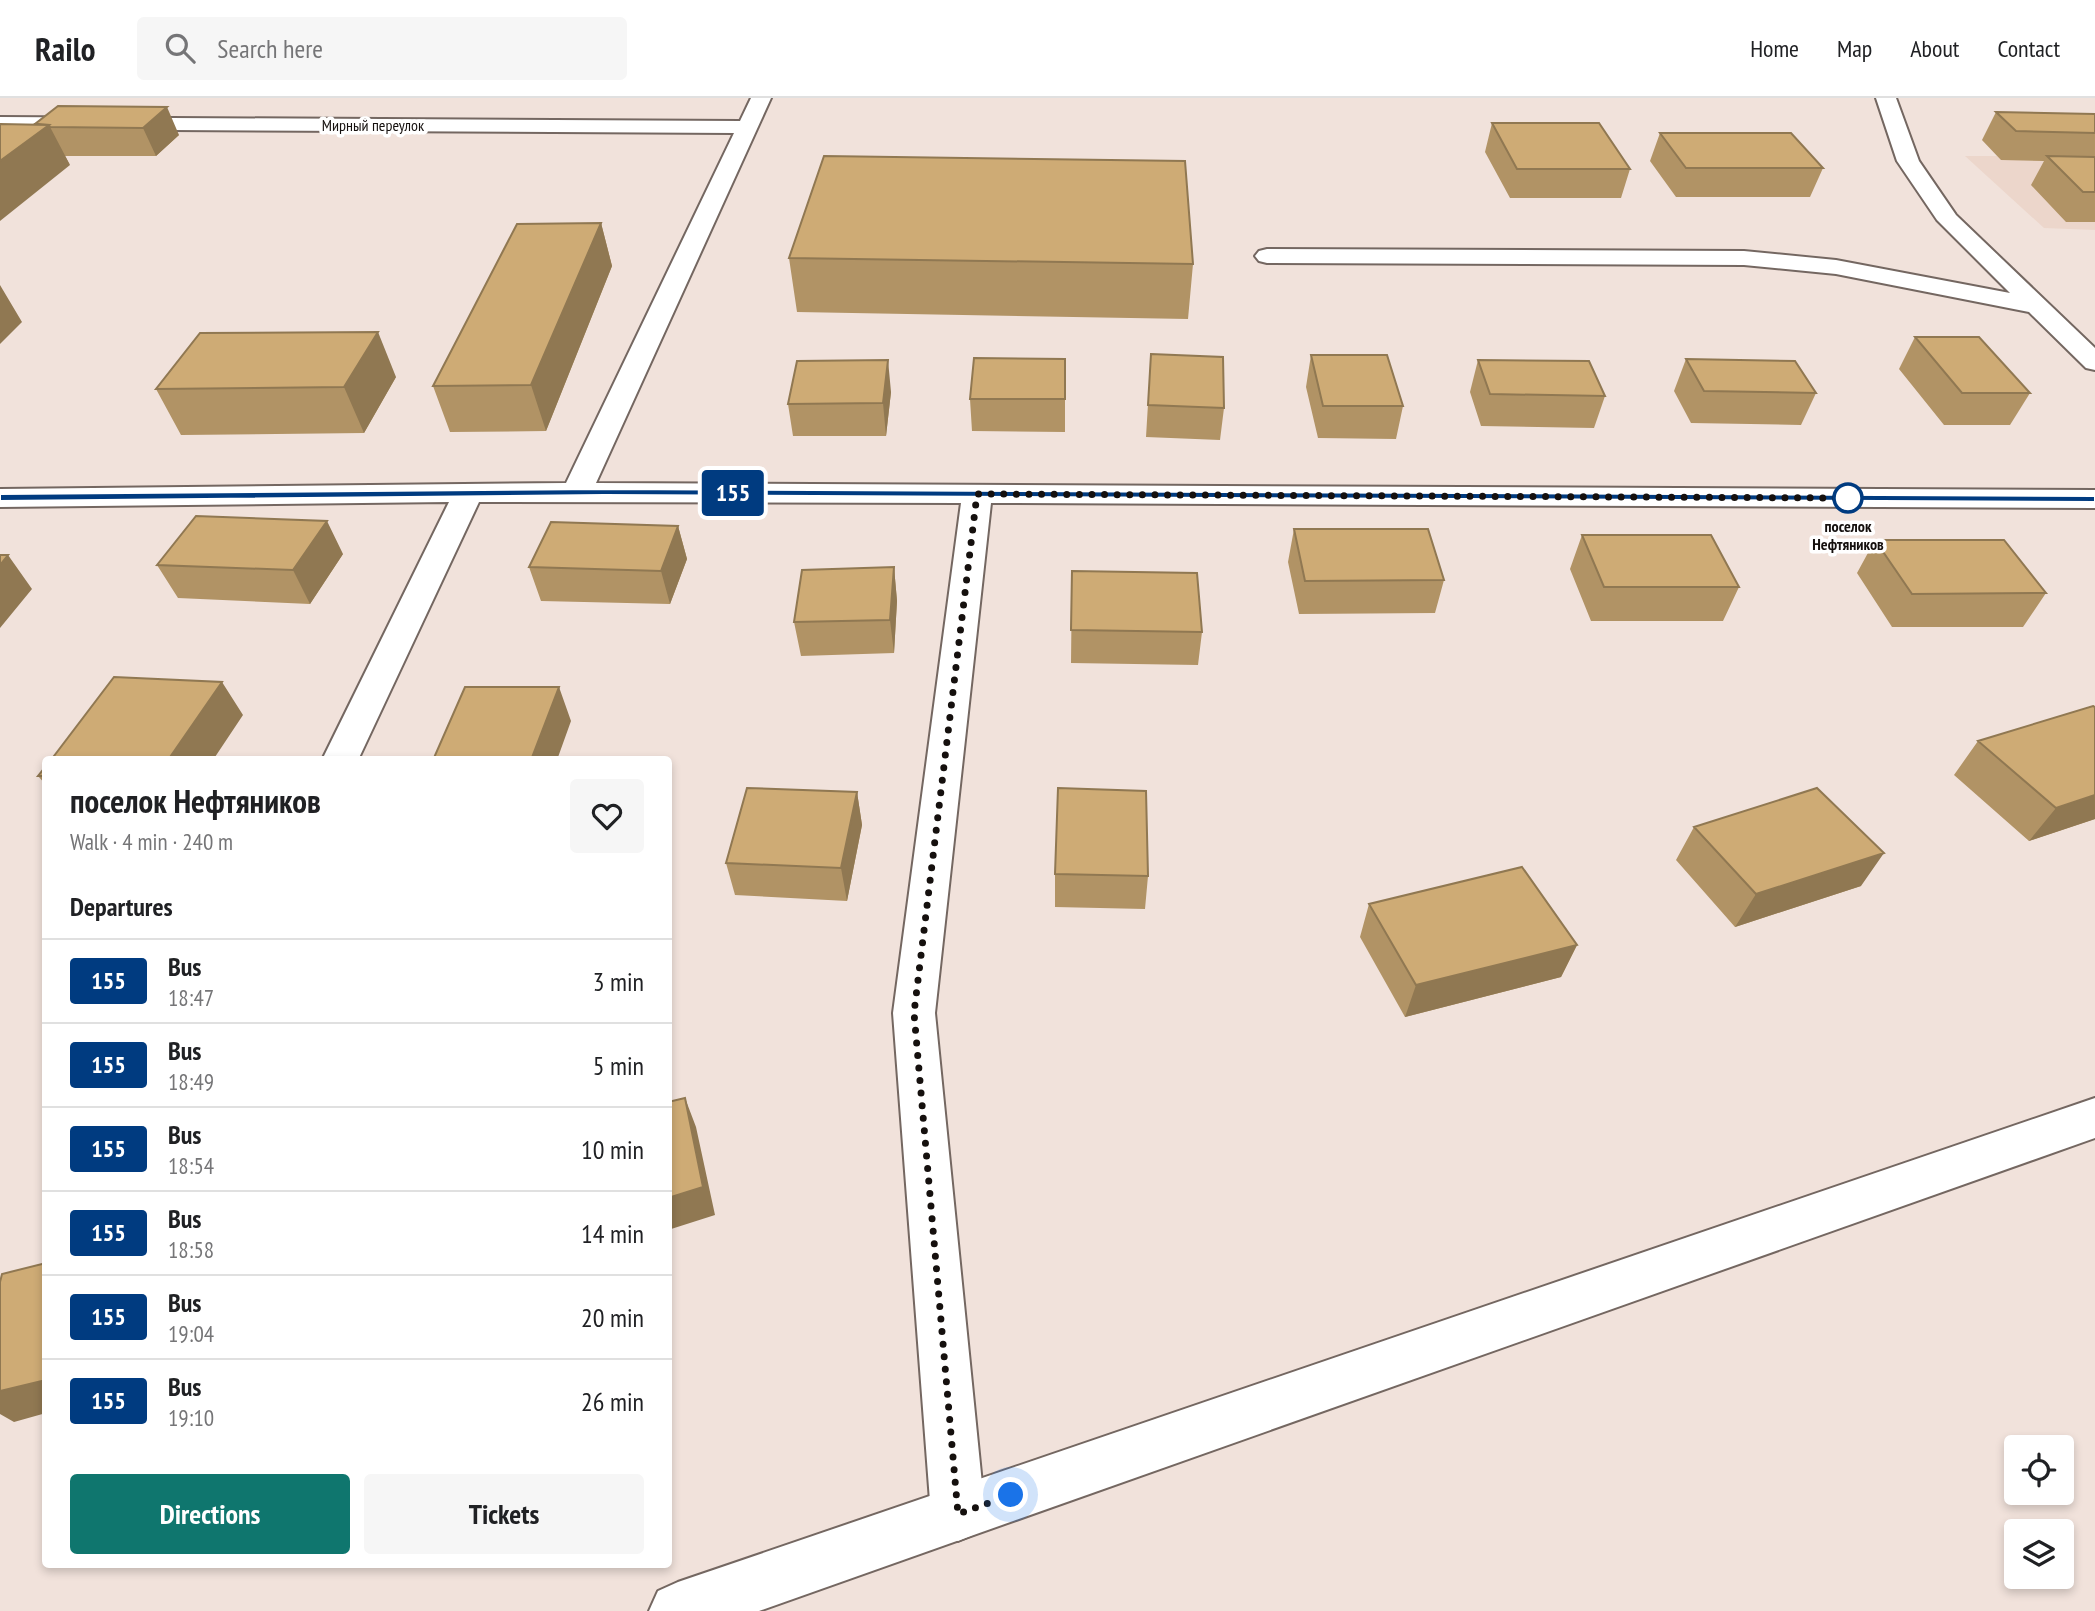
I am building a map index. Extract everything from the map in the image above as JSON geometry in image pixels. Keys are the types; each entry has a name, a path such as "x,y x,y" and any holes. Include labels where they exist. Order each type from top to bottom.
{"street":[{"path":"578,492 761,98"},
{"path":"1886,98 1908,161 1948,220 2095,362"},
{"path":"377,125 391,107"},
{"name":"Мирный переулок","path":"0,123 746,127"},
{"path":"1266,256 1744,258 1836,268 2037,306"},
{"path":"0,498 578,492 2095,499"},
{"path":"342,756 468,494"},
{"path":"958,1514 914,1013 977,494"},
{"path":"678,1611 2095,1118"}],"shaded area":[{"path":"1982,140 2095,143 2095,230 2044,228 1965,156 1997,156"}],"building":[{"path":"58,106 167,107 143,128 50,127 35,124"},
{"path":"1996,112 2095,114 2095,133 2016,131"},
{"path":"1492,123 1599,123 1630,169 1517,169"},
{"path":"0,124 49,125 0,161"},
{"path":"1660,133 1791,133 1823,168 1686,168"},
{"path":"824,156 1185,161 1193,264 789,258"},
{"path":"2047,156 2095,157 2095,192 2083,192"},
{"path":"601,223 531,385 433,386 517,224"},
{"path":"378,332 344,387 156,389 200,333"},
{"path":"1915,337 1979,337 2030,393 1962,393"},
{"path":"1151,354 1223,357 1224,408 1148,405"},
{"path":"1311,355 1387,355 1403,406 1323,406"},
{"path":"974,358 1065,359 1065,399 970,399"},
{"path":"1686,359 1795,361 1816,393 1704,391"},
{"path":"888,360 883,403 788,404 797,361"},
{"path":"1478,360 1589,361 1605,396 1490,394"},
{"path":"196,516 327,521 293,570 157,565"},
{"path":"551,522 678,526 661,571 529,567"},
{"path":"1294,529 1428,529 1444,580 1305,581"},
{"path":"1582,535 1711,535 1739,587 1604,587"},
{"path":"1875,540 2004,540 2046,593 1912,594"},
{"path":"0,555 8,555 0,565"},
{"path":"894,567 890,620 794,622 802,570"},
{"path":"1072,571 1197,573 1202,632 1071,630"},
{"path":"114,677 222,682 171,756 54,756"},
{"path":"465,687 559,687 533,756 435,756"},
{"path":"2093,706 2095,795 2056,808 1978,741"},
{"path":"747,788 857,792 841,868 726,863"},
{"path":"1058,788 1146,791 1148,876 1055,874"},
{"path":"1817,788 1884,853 1756,894 1694,827"},
{"path":"1522,867 1577,945 1416,985 1369,904"},
{"path":"685,1098 703,1187 672,1197 672,1101"},
{"path":"42,1264 42,1381 0,1391 0,1282 2,1274"}],"bus line":[{"name":"155","path":"0,498 604,492 2095,499"}],"place":[{"name":"поселок Нефтяников","path":"1848,498"}],"route":[{"path":"1011,1495 958,1514 914,1013 977,494 1848,498"}]}
